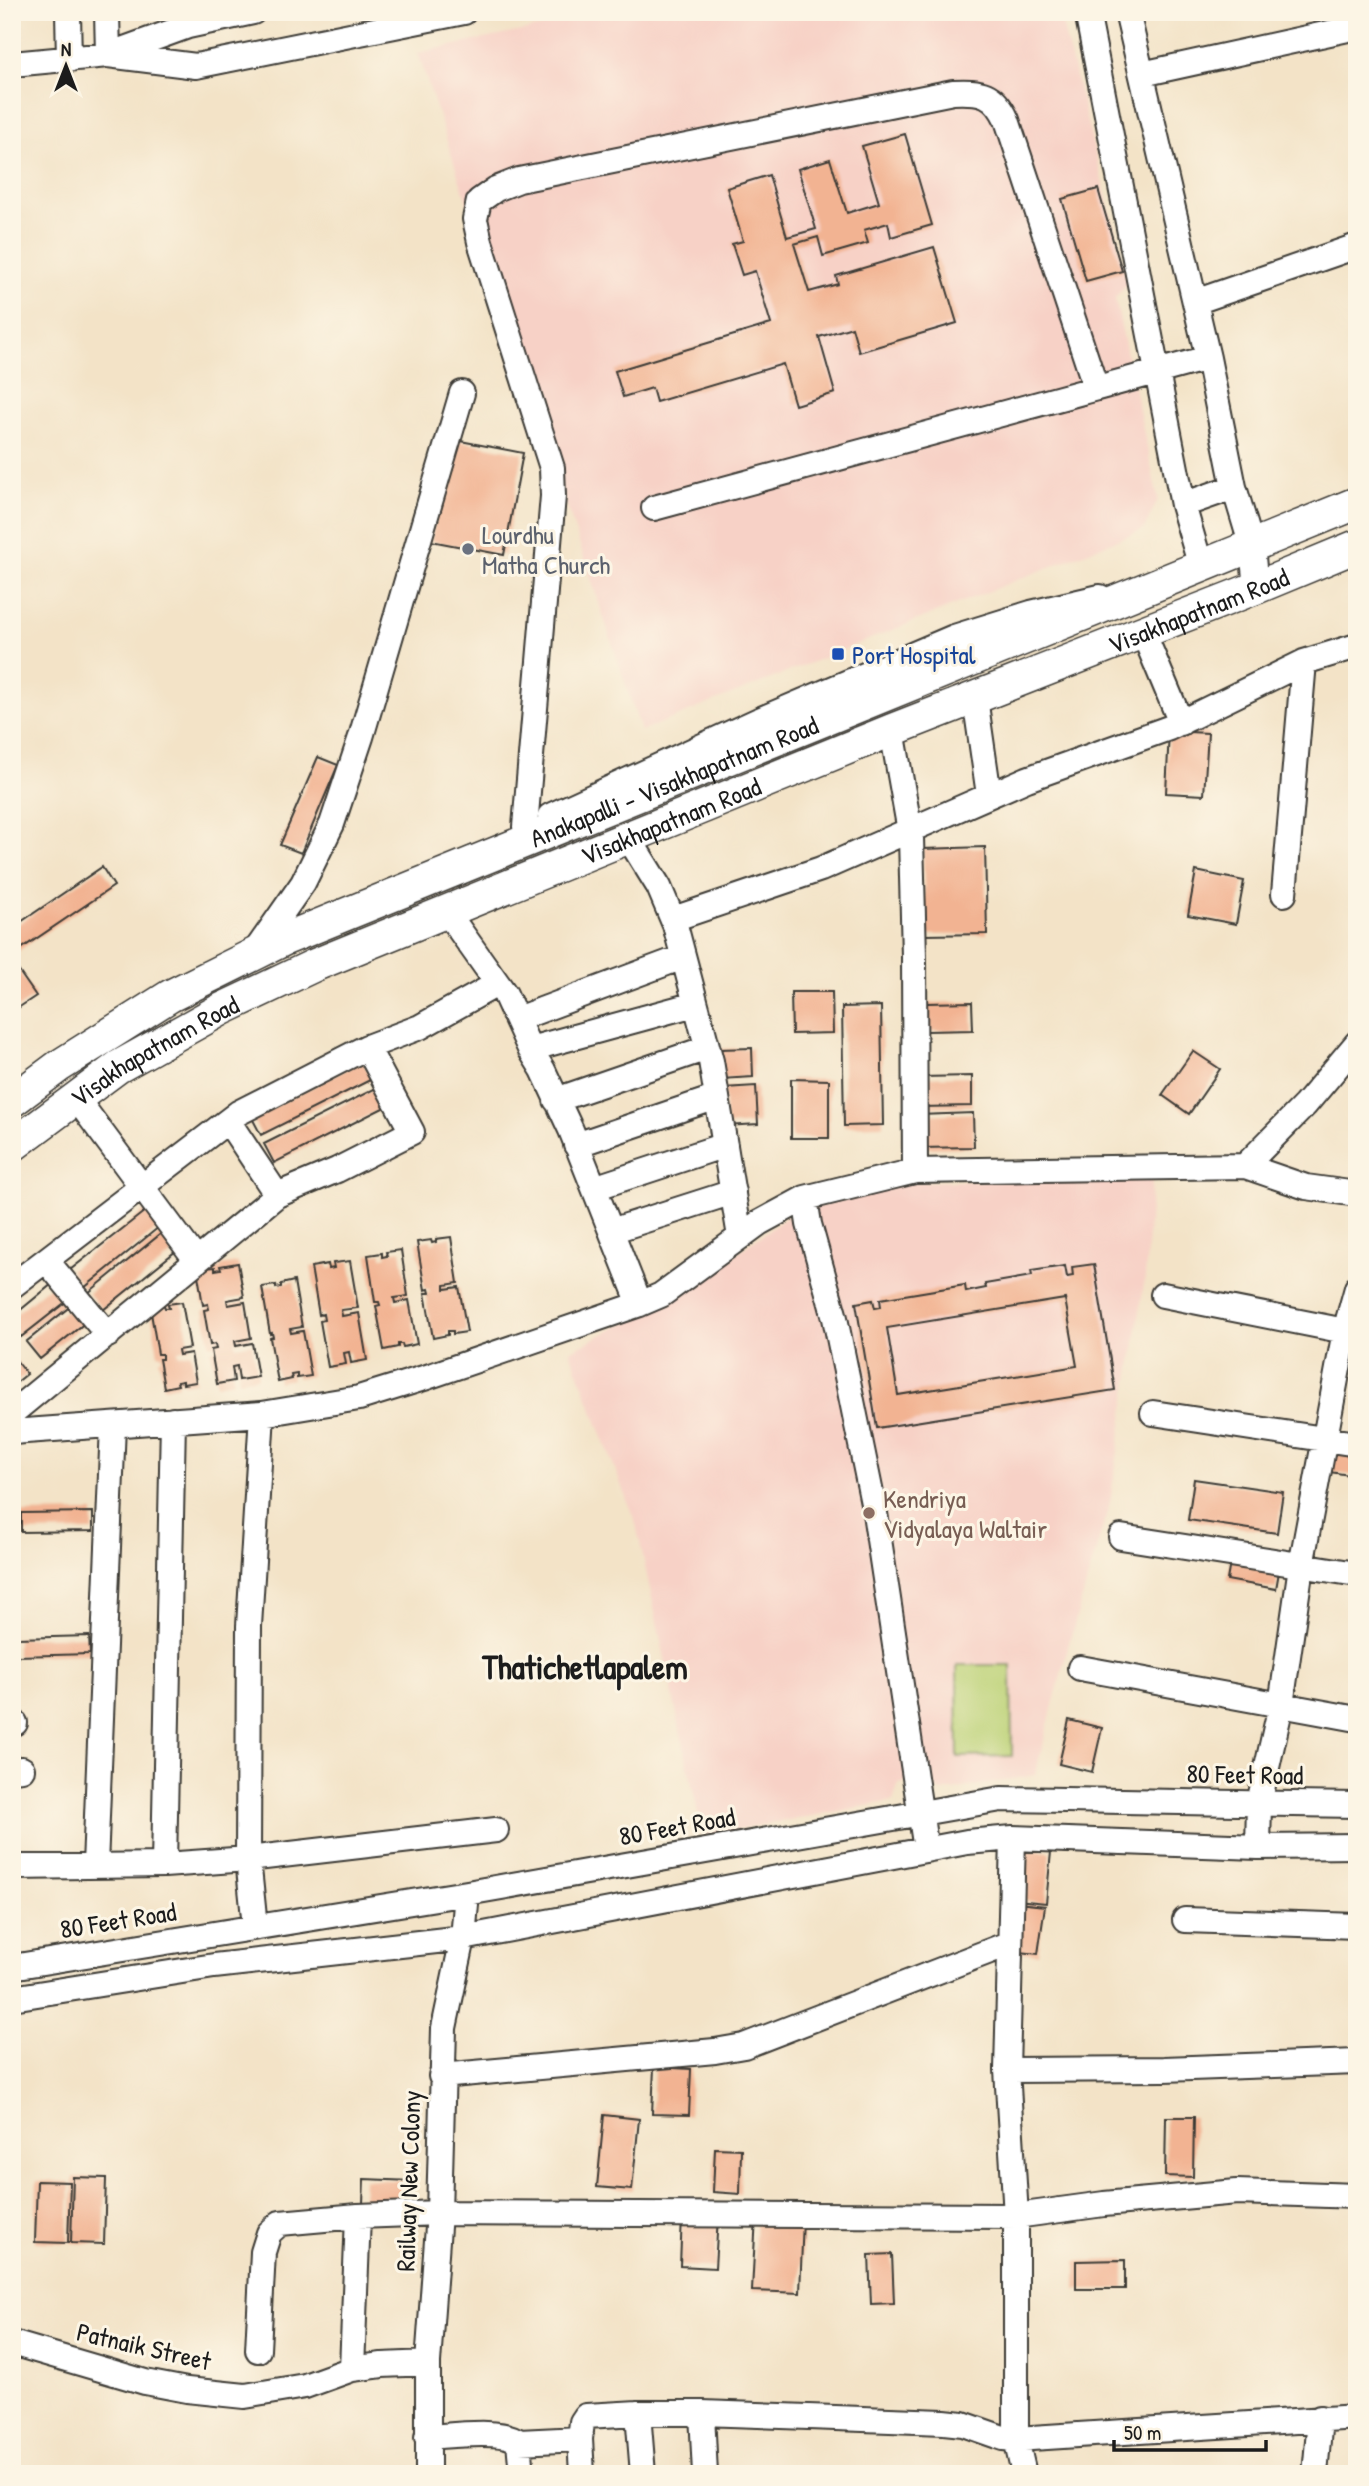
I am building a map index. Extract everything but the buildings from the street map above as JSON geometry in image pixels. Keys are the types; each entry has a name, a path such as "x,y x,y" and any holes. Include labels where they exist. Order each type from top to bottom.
{"main road":[{"name":"Anakapalli - Visakhapatnam Road","path":"12,1101 59,1066 170,996 285,939 1357,503"},
{"name":"Visakhapatnam Road","path":"12,1146 118,1066 222,1009 315,965 892,730 1349,550"}],"street":[{"path":"68,12 69,60"},
{"path":"107,12 108,55"},
{"path":"12,64 108,55 188,26 253,12"},
{"path":"108,55 196,66 464,12"},
{"path":"1087,12 1183,505 1201,567"},
{"path":"1127,12 1208,358 1234,487 1252,547 1256,588"},
{"path":"1142,74 1357,27"},
{"path":"525,827 553,496 552,468 480,242 475,219 479,201 496,189 519,180 953,92 988,94 1002,107 1007,120 1096,388"},
{"path":"1195,302 1357,246"},
{"path":"654,508 1208,358"},
{"path":"252,956 303,883 332,824 365,724 462,393"},
{"path":"1183,505 1234,487"},
{"path":"387,898 525,827 759,720 954,637 1031,613 1154,586"},
{"path":"1143,632 1181,723"},
{"path":"673,919 821,869 1027,779 1181,723 1304,662 1357,646"},
{"path":"1284,894 1304,662"},
{"path":"975,698 989,795"},
{"path":"892,730 910,828 914,944 915,1171"},
{"path":"628,837 659,887 673,919 707,1048 740,1237"},
{"path":"446,911 498,984 517,1019 576,1145 640,1304"},
{"path":"517,1019 683,957"},
{"path":"12,1286 238,1113 367,1047 420,1027 498,984"},
{"path":"530,1049 695,1004"},
{"path":"1245,1166 1305,1105 1357,1043"},
{"path":"12,1413 277,1195 337,1170 412,1132 367,1047"},
{"path":"556,1100 707,1048"},
{"path":"576,1145 717,1097"},
{"path":"76,1098 144,1186 197,1261"},
{"path":"228,1121 277,1195"},
{"path":"594,1188 725,1144"},
{"path":"12,1432 261,1414 359,1398 640,1304 661,1295 759,1223 805,1198 915,1171 1245,1166 1306,1187 1357,1194"},
{"path":"611,1231 733,1192"},
{"path":"805,1198 808,1224 835,1318 875,1513 926,1850"},
{"path":"46,1260 108,1335"},
{"path":"1258,1847 1259,1803 1281,1705 1301,1566 1345,1331 1357,1288"},
{"path":"1163,1295 1345,1331"},
{"path":"1153,1413 1357,1444"},
{"path":"255,1927 248,1859 249,1626 261,1414"},
{"path":"163,1865 173,1420"},
{"path":"94,1866 113,1425"},
{"path":"1121,1538 1357,1574"},
{"path":"1080,1668 1357,1720"},
{"name":"80 Feet Road","path":"12,1967 467,1893 1001,1799 1357,1805"},
{"path":"12,1867 163,1865 248,1859 496,1830"},
{"path":"1013,1838 1008,1944 1007,2070 1016,2216 1010,2438 1024,2474"},
{"path":"12,1997 214,1966 463,1938 967,1842 1013,1838 1258,1847 1357,1846"},
{"name":"Railway New Colony","path":"428,2474 428,2363 439,2213 444,2028 463,1938 467,1893"},
{"path":"1185,1920 1357,1926"},
{"path":"441,2076 715,2051 744,2046 1008,1944"},
{"path":"1007,2070 1164,2069 1357,2062"},
{"path":"258,2350 263,2252 269,2233 279,2223 439,2213 1016,2216 1104,2204 1237,2192 1357,2196"},
{"path":"352,2369 358,2216"},
{"name":"Patnaik Street","path":"12,2343 145,2382 245,2396 305,2386 352,2369 428,2363"},
{"path":"638,2413 643,2474"},
{"path":"702,2413 705,2474"},
{"path":"582,2474 580,2439 582,2422 586,2416 702,2413 944,2422 978,2428 1010,2438 1357,2417"},
{"path":"1315,2474 1321,2418"},
{"path":"427,2437 492,2434 514,2437 519,2442 522,2474"},
{"path":"519,2442 580,2439"}],"shaded area":[{"path":"611,12 1059,12 1128,282 1115,298 1158,499 1144,529 641,731 418,53"},
{"name":"Kendriya Vidyalaya Waltair","path":"1152,1178 1145,1277 1110,1502 1069,1643 1035,1775 941,1792 927,1778 899,1784 893,1801 703,1836 636,1524 570,1351 675,1297 793,1213 911,1182"}],"green space":[{"path":"957,1665 1011,1665 1012,1756 958,1757"}],"place":[{"name":"Lourdhu Matha Church","path":"468,549"},
{"name":"Port Hospital","path":"838,654"},
{"name":"Kendriya Vidyalaya Waltair","path":"869,1513"}],"district":[{"name":"Thatichetlapalem","path":"585,1667"}]}
